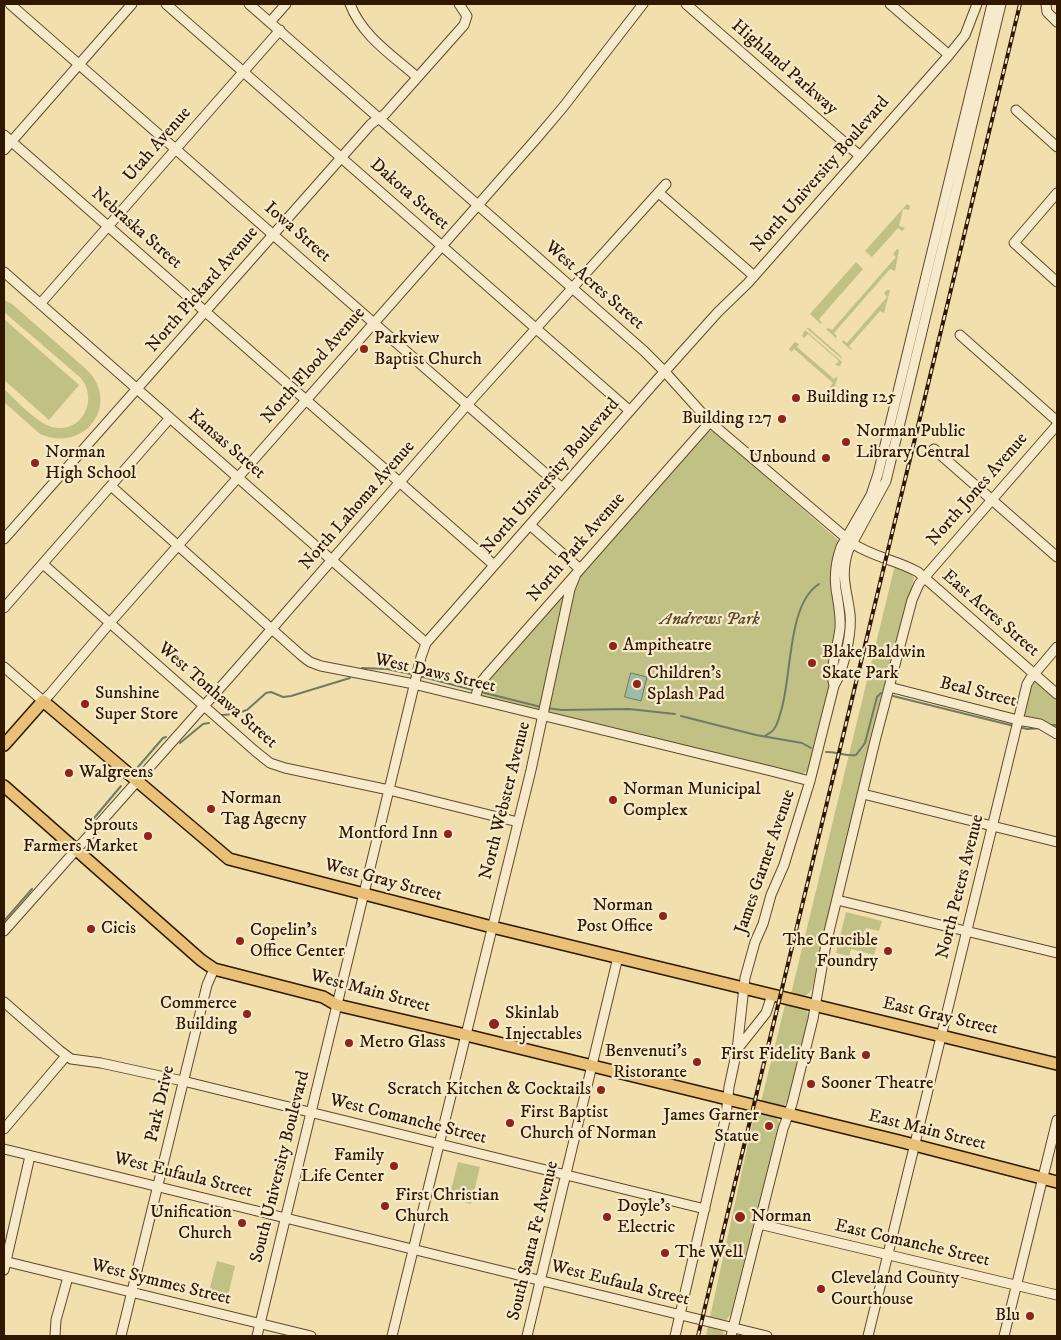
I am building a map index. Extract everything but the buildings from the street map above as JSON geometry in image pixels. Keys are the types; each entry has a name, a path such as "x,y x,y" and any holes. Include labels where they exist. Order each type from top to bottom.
{"main road":[{"name":"North Flood Avenue","path":"4,745 43,701"},
{"name":"West Gray Street","path":"43,701 229,858 492,927 815,1006"},
{"name":"West Main Street","path":"4,786 201,960 214,969 323,998 337,1005 788,1114"},
{"name":"East Gray Street","path":"815,1006 1057,1064"},
{"name":"East Main Street","path":"788,1114 1057,1182"}],"street":[{"name":"Iowa Street","path":"10,4 562,488"},
{"path":"4,150 132,4"},
{"name":"Dakota Street","path":"166,4 630,411"},
{"name":"West Acres Street","path":"250,4 573,288 665,372 710,422 849,541 865,550 902,564 924,578"},
{"path":"270,22 286,4"},
{"path":"350,4 356,19 364,30 417,77"},
{"name":"North Pickard Avenue","path":"4,539 371,124 385,114 464,25 467,19 458,4"},
{"name":"North Flood Avenue","path":"43,701 564,106 643,4"},
{"name":"Highland Parkway","path":"686,4 860,156"},
{"path":"890,4 949,55"},
{"name":"North University Boulevard","path":"337,1005 426,643 718,312 754,276 949,55 966,35 977,4"},
{"path":"849,541 871,495 878,474 992,4"},
{"path":"849,541 886,481 1001,4"},
{"path":"1046,4 1047,12 1057,22"},
{"name":"Utah Avenue","path":"40,304 280,30"},
{"path":"1016,110 1057,147"},
{"name":"Nebraska Street","path":"4,135 494,566"},
{"name":"North Lahoma Avenue","path":"4,931 536,328 666,184"},
{"path":"659,193 754,276"},
{"path":"1057,193 1014,243 1057,282"},
{"name":"Kansas Street","path":"4,272 426,643"},
{"path":"960,335 1057,421"},
{"path":"4,608 170,418"},
{"name":"North Park Avenue","path":"475,699 478,685 710,422"},
{"name":"North Jones Avenue","path":"732,1332 792,1104 815,1006 826,944 912,600 919,584 1057,425"},
{"path":"934,450 1057,557"},
{"name":"West Daws Street","path":"111,486 271,629 302,656 316,665 417,679 475,699 810,781"},
{"path":"530,525 578,572"},
{"name":"James Garner Avenue","path":"675,1336 726,1116 737,1050 743,988 755,942 764,924 771,895 784,865 810,781 834,686 840,673 850,629 844,586 845,560 849,541"},
{"name":"West Tonhawa Street","path":"43,564 203,707 270,763 518,822"},
{"name":"North Webster Avenue","path":"392,1336 518,822 570,589 578,572"},
{"name":"East Acres Street","path":"924,578 1057,694"},
{"name":"North Peters Avenue","path":"868,1336 1027,684 1057,647"},
{"name":"West Gray Street","path":"4,667 43,701"},
{"name":"Beal Street","path":"889,687 1017,725 1037,723 1053,732"},
{"path":"863,794 1057,842"},
{"path":"837,900 1057,953"},
{"name":"South Santa Fe Avenue","path":"527,1336 618,957"},
{"name":"Park Drive","path":"121,1336 206,985 214,969"},
{"name":"James Garner Avenue","path":"737,1050 766,1013 772,995"},
{"name":"West Comanche Street","path":"4,1002 66,1056 77,1061 100,1062 183,1081 705,1209"},
{"name":"South University Boulevard","path":"257,1336 337,1005"},
{"path":"4,1129 66,1056"},
{"path":"1004,1336 1057,1120"},
{"name":"West Eufaula Street","path":"4,1149 680,1315 732,1332 767,1336"},
{"path":"4,1264 30,1156"},
{"name":"East Comanche Street","path":"759,1224 1057,1295"},
{"name":"West Symmes Street","path":"4,1264 132,1292 311,1336"},
{"path":"56,1336 56,1320 68,1277"}],"green space":[{"path":"907,204 910,206 909,210 903,209 899,226 905,228 902,231 898,228 872,257 865,251"},
{"path":"897,249 899,250 895,271 890,269 834,333 837,336 836,338 826,329 832,330 896,257 893,254"},
{"path":"856,262 863,269 819,319 821,324 810,314"},
{"path":"890,290 884,313 880,311 849,346 851,350 842,342 843,340 847,343 887,297 884,293"},
{"path":"4,300 12,304 86,369 96,382 100,396 99,410 93,422 84,431 71,437 56,438 40,434 4,402 4,389 37,419 49,426 60,428 69,427 77,422 87,407 88,397 86,387 81,378 4,312"},
{"path":"4,319 79,385 49,420 4,380"},
{"path":"806,328 809,328 841,356 842,359"},
{"path":"805,330 842,362 840,366 835,365 839,361 808,334 804,338 802,336"},
{"path":"795,342 799,344 797,347 834,379 838,376 835,386 830,387 833,383 794,349 791,352 789,349"},
{"name":"Andrews Park","path":"706,432 715,432 839,541 837,610 830,685 810,768 802,774 548,713 547,709 576,583 584,571"},
{"path":"895,565 911,573 914,578 828,917 812,989 805,996 791,994"},
{"path":"562,595 566,595 540,711 480,696 481,688"},
{"path":"1034,682 1057,700 1057,729 1023,715 1030,687"},
{"path":"846,912 882,921 879,931 866,928 864,932 862,944 874,947 876,942 878,943 874,955 851,949 849,956 836,953"},
{"path":"785,1005 806,1010 809,1016 788,1101 784,1106 761,1102"},
{"path":"755,1112 776,1118 779,1126 731,1314 726,1320 719,1320 710,1317"},
{"path":"458,1162 480,1167 471,1204 449,1198"},
{"path":"217,1261 235,1266 226,1304 207,1299"},
{"path":"708,1326 722,1330 726,1336 706,1336"}],"shaded area":[{"name":"Children's Splash Pad","path":"631,673 647,677 641,701 625,697"}],"waterway":[{"path":"765,736 775,727 781,711 792,642 801,608 809,594 819,584"},
{"path":"362,668 387,669 415,675"},
{"path":"419,676 473,690"},
{"path":"222,715 235,714 247,710 266,693 271,692 283,697 291,696 350,678"},
{"path":"481,692 541,707"},
{"path":"826,752 856,755 865,743 877,697 881,693"},
{"path":"893,696 1014,726"},
{"path":"547,708 561,710 629,709 675,714"},
{"path":"681,716 756,735 802,743 811,748"},
{"path":"180,743 203,724 209,723"},
{"path":"1050,725 1057,725"},
{"path":"1019,727 1027,729 1041,728"},
{"path":"138,767 163,738 166,737"},
{"path":"84,830 121,786"},
{"path":"4,921 32,889"}],"railway":[{"path":"698,1336 1020,4"}],"place":[{"name":"Parkview Baptist Church","path":"364,349"},
{"name":"Building 125","path":"796,398"},
{"name":"Building 127","path":"782,419"},
{"name":"Norman Public Library Central","path":"846,442"},
{"name":"Unbound","path":"826,458"},
{"name":"Norman High School","path":"35,463"},
{"name":"Ampitheatre","path":"613,646"},
{"name":"Blake Baldwin Skate Park","path":"812,663"},
{"name":"Children's Splash Pad","path":"637,684"},
{"name":"Sunshine Super Store","path":"85,704"},
{"name":"Walgreens","path":"69,773"},
{"name":"Norman Municipal Complex","path":"613,800"},
{"name":"Norman Tag Agecny","path":"211,809"},
{"name":"Montford Inn","path":"448,834"},
{"name":"Sprouts Farmers Market","path":"148,836"},
{"name":"Norman Post Office","path":"663,916"},
{"name":"Cicis","path":"91,929"},
{"name":"Copelin's Office Center","path":"240,941"},
{"name":"The Crucible Foundry","path":"888,951"},
{"name":"Commerce Building","path":"247,1014"},
{"name":"Skinlab Injectables","path":"494,1024"},
{"name":"Metro Glass","path":"349,1043"},
{"name":"First Fidelity Bank","path":"866,1055"},
{"name":"Benvenuti's Ristorante","path":"697,1062"},
{"name":"Sooner Theatre","path":"811,1084"},
{"name":"Scratch Kitchen & Cocktails","path":"601,1090"},
{"name":"First Baptist Church of Norman","path":"510,1123"},
{"name":"James Garner Statue","path":"769,1126"},
{"name":"Family Life Center","path":"394,1166"},
{"name":"First Christian Church","path":"385,1206"},
{"name":"Doyle's Electric","path":"607,1217"},
{"name":"Norman","path":"740,1217"},
{"name":"Unification Church","path":"242,1223"},
{"name":"The Well","path":"665,1253"},
{"name":"Cleveland County Courthouse","path":"821,1289"},
{"name":"Blu","path":"1030,1316"}]}
